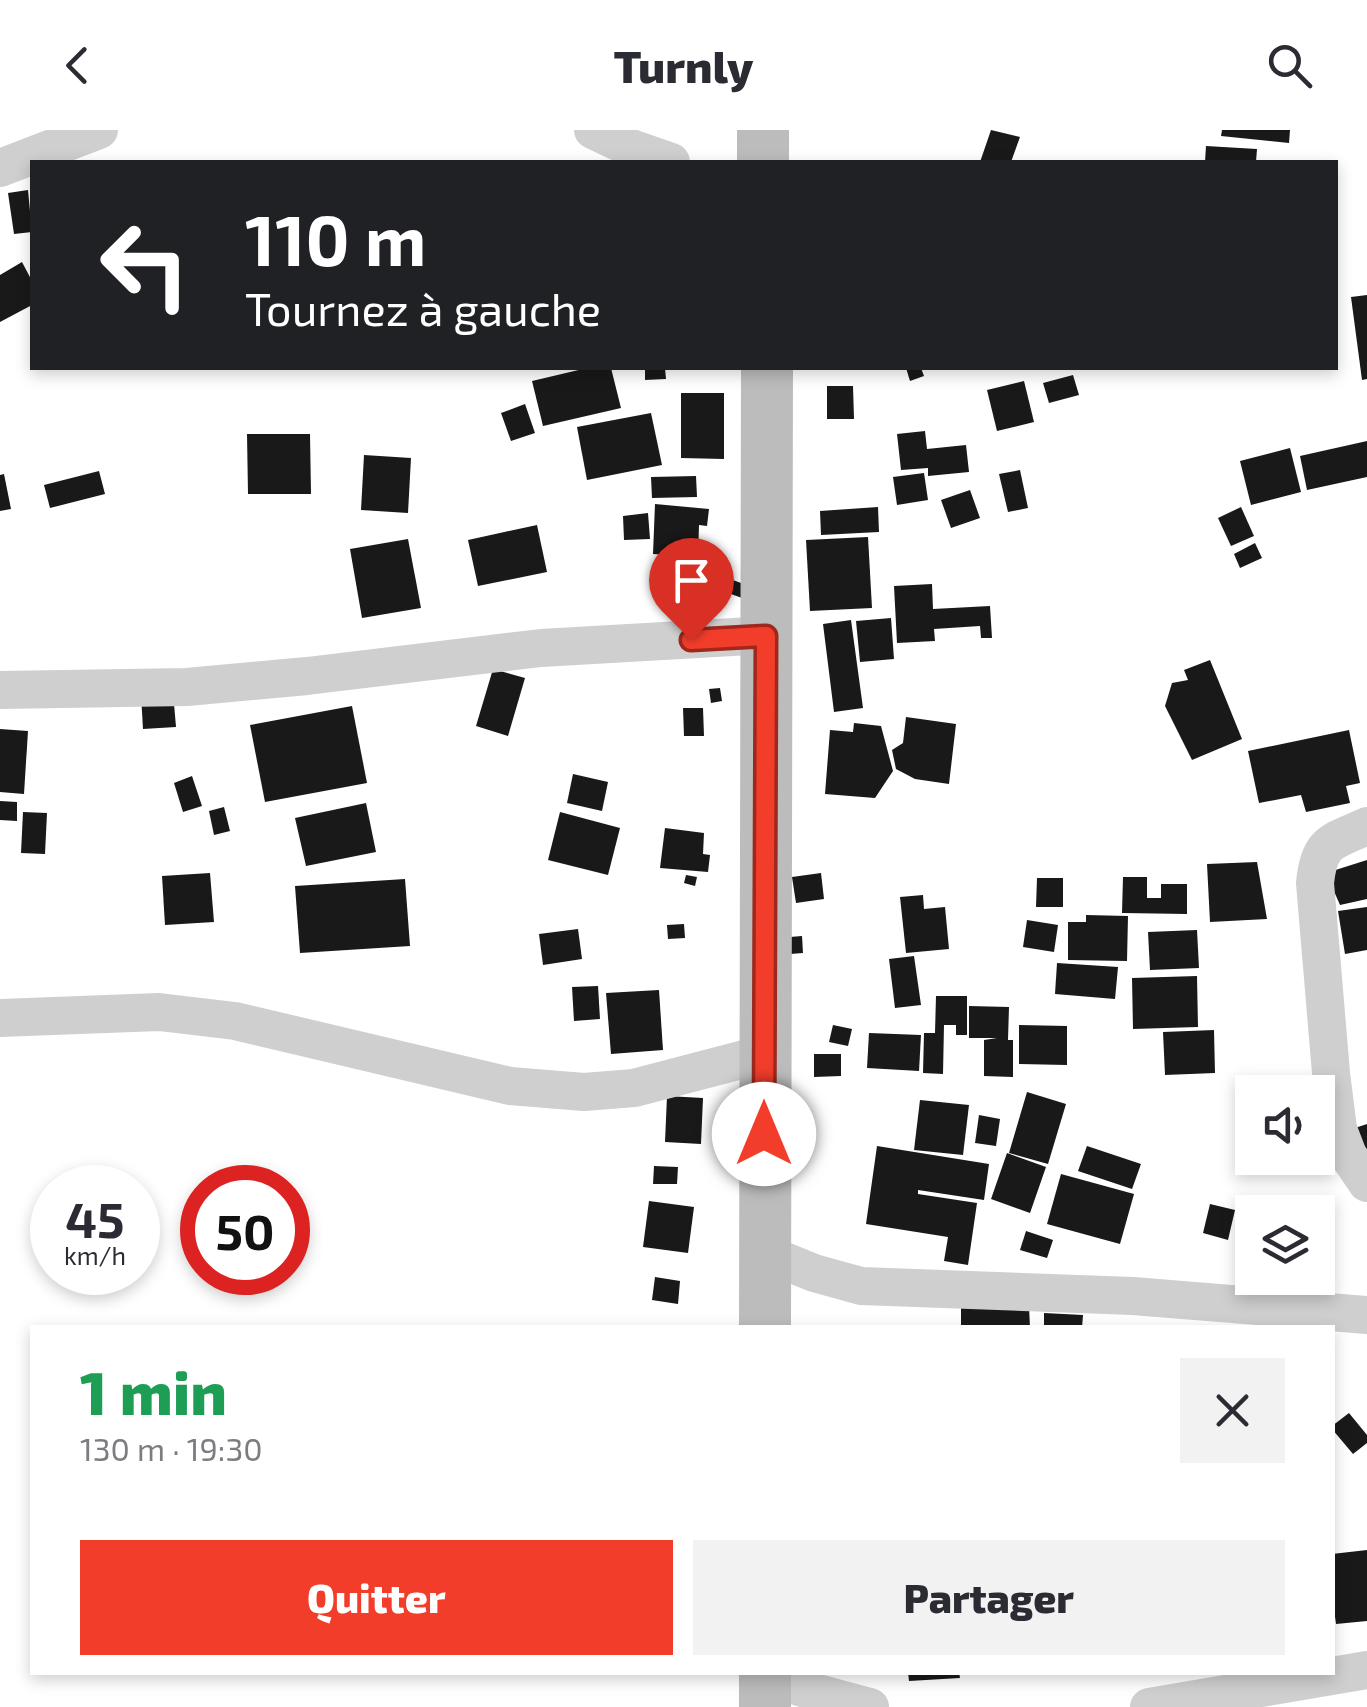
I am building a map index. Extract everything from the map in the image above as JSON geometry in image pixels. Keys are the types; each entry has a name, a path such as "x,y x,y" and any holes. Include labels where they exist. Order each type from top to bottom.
{"main road":[{"path":"763,130 763,160"},
{"path":"764,1325 767,370"}],"street":[{"path":"0,168 100,130"},
{"path":"593,130 664,160"},
{"path":"0,690 187,687 540,648 766,636"},
{"path":"1367,826 1330,842 1318,859 1316,882 1330,1073 1338,1129 1348,1155 1367,1183"},
{"path":"0,1018 159,1012 235,1021 510,1086 584,1092 634,1088 764,1054"},
{"path":"764,1254 861,1286 1132,1296 1367,1315"},
{"path":"1149,1707 1367,1670"},
{"path":"764,1685 870,1707"}],"building":[{"path":"991,130 1020,137 1012,160 981,160"},
{"path":"1222,130 1290,130 1289,143 1221,136"},
{"path":"1206,146 1257,149 1256,160 1205,160"},
{"path":"28,190 30,232 14,234 8,193"},
{"path":"22,262 30,277 30,306 0,322 0,275"},
{"path":"1367,295 1367,379 1362,380 1351,297"},
{"path":"579,370 612,370 621,408 543,426 532,381"},
{"path":"645,370 665,370 666,379 645,380"},
{"path":"907,370 922,370 924,376 910,381"},
{"path":"1073,375 1079,395 1049,403 1043,383"},
{"path":"1024,381 1034,422 997,431 987,390"},
{"path":"827,386 853,386 854,419 827,419"},
{"path":"681,393 724,393 724,459 681,458"},
{"path":"525,404 535,433 511,441 501,413"},
{"path":"651,413 662,465 587,480 577,427"},
{"path":"925,431 927,449 966,445 969,472 928,476 928,468 901,470 897,434"},
{"path":"247,434 310,434 311,494 248,494"},
{"path":"1367,441 1367,477 1307,490 1300,456"},
{"path":"1290,448 1301,492 1251,505 1240,461"},
{"path":"364,455 411,458 408,513 361,510"},
{"path":"1020,470 1028,508 1008,512 999,474"},
{"path":"99,471 105,494 50,508 44,485"},
{"path":"924,473 928,500 897,505 893,477"},
{"path":"4,474 11,509 0,511 0,475"},
{"path":"696,476 697,497 652,498 651,477"},
{"path":"970,490 980,518 951,528 941,500"},
{"path":"655,504 709,509 707,526 699,525 698,557 653,554"},
{"path":"878,507 879,532 821,535 820,511"},
{"path":"1241,507 1254,536 1231,546 1218,518"},
{"path":"648,513 650,539 624,540 623,516"},
{"path":"537,525 547,572 478,586 468,540"},
{"path":"868,537 872,608 810,611 806,540"},
{"path":"408,539 421,608 362,618 350,549"},
{"path":"1255,543 1262,558 1240,568 1234,554"},
{"path":"722,560 723,572 707,573 706,561"},
{"path":"721,576 747,585 742,598 717,589"},
{"path":"932,584 933,609 990,606 992,638 981,638 980,626 934,629 935,641 897,643 894,586"},
{"path":"891,618 894,659 860,662 856,621"},
{"path":"851,620 863,708 834,712 823,624"},
{"path":"1210,660 1242,739 1192,760 1165,706 1172,683 1188,680 1184,670"},
{"path":"493,669 525,678 508,736 476,726"},
{"path":"720,688 722,701 711,703 709,689"},
{"path":"173,692 176,727 143,729 141,695"},
{"path":"352,706 367,783 265,802 250,725"},
{"path":"683,708 703,708 704,736 684,736"},
{"path":"906,717 956,724 949,784 915,779 896,769 892,750 903,743"},
{"path":"854,723 881,726 893,771 875,798 825,794 830,730 853,732"},
{"path":"0,729 28,731 24,794 0,792"},
{"path":"1349,730 1360,783 1346,786 1350,803 1306,812 1301,795 1259,803 1248,751"},
{"path":"573,774 608,782 602,811 567,803"},
{"path":"192,776 202,806 183,812 174,783"},
{"path":"0,801 17,802 17,821 0,820"},
{"path":"366,803 376,852 306,866 295,818"},
{"path":"224,807 230,831 214,835 209,811"},
{"path":"23,812 47,813 45,854 21,853"},
{"path":"560,812 620,828 608,875 548,860"},
{"path":"665,828 704,833 703,854 710,855 708,872 660,868"},
{"path":"1367,860 1367,899 1340,905 1326,873"},
{"path":"1257,862 1267,919 1210,922 1207,864"},
{"path":"210,873 214,922 165,925 162,876"},
{"path":"821,873 824,899 796,903 792,877"},
{"path":"686,875 697,877 695,886 684,883"},
{"path":"1123,877 1147,877 1147,898 1161,898 1161,884 1187,884 1187,914 1122,913"},
{"path":"1037,878 1063,878 1063,907 1036,907"},
{"path":"405,879 410,946 300,953 295,886"},
{"path":"923,895 924,909 945,907 949,949 906,953 900,897"},
{"path":"1367,907 1367,950 1345,954 1338,911"},
{"path":"1086,915 1128,916 1127,961 1068,960 1068,922 1086,922"},
{"path":"1027,920 1058,925 1054,952 1023,947"},
{"path":"684,924 685,938 668,939 667,925"},
{"path":"578,929 582,959 543,965 539,934"},
{"path":"1197,930 1199,968 1150,970 1148,932"},
{"path":"802,936 803,953 790,954 790,937"},
{"path":"914,956 921,1005 895,1008 889,959"},
{"path":"1057,963 1118,967 1115,999 1055,994"},
{"path":"1197,976 1198,1027 1133,1029 1132,978"},
{"path":"598,986 600,1019 574,1021 572,987"},
{"path":"659,990 663,1050 611,1054 606,993"},
{"path":"936,996 967,996 967,1035 956,1035 956,1025 944,1025 943,1074 923,1073 924,1033 935,1033"},
{"path":"969,1006 1009,1007 1013,1077 984,1076 984,1040 997,1038 969,1038"},
{"path":"833,1025 852,1029 848,1046 829,1042"},
{"path":"1019,1025 1067,1026 1067,1065 1019,1064"},
{"path":"1214,1030 1215,1073 1165,1075 1163,1032"},
{"path":"869,1033 921,1035 919,1071 867,1068"},
{"path":"814,1054 841,1054 841,1076 814,1077"},
{"path":"1027,1092 1066,1104 1048,1164 1009,1153"},
{"path":"667,1096 703,1098 701,1144 665,1142"},
{"path":"920,1100 969,1105 963,1155 914,1150"},
{"path":"979,1115 1000,1119 996,1146 975,1143"},
{"path":"1367,1124 1367,1154 1352,1129"},
{"path":"877,1146 989,1164 984,1200 918,1190 918,1194 977,1203 968,1265 944,1261 948,1237 866,1224"},
{"path":"1087,1146 1141,1164 1132,1189 1078,1171"},
{"path":"1007,1153 1046,1167 1030,1213 991,1199"},
{"path":"654,1166 678,1167 677,1184 653,1184"},
{"path":"1061,1174 1134,1194 1120,1244 1047,1224"},
{"path":"649,1201 694,1207 688,1253 643,1247"},
{"path":"1210,1204 1235,1210 1228,1240 1203,1233"},
{"path":"1026,1231 1053,1240 1047,1258 1020,1250"},
{"path":"655,1277 680,1281 678,1304 652,1300"},
{"path":"1028,1284 1030,1325 961,1325 961,1301"},
{"path":"1044,1313 1083,1315 1082,1325 1044,1325"},
{"path":"1349,1413 1367,1435 1367,1443 1353,1454 1335,1433 1335,1424"},
{"path":"1367,1550 1367,1621 1336,1624 1335,1554"},
{"path":"908,1675 960,1678 909,1681"}],"route":[{"path":"691,640 766,636 764,1134"}]}
